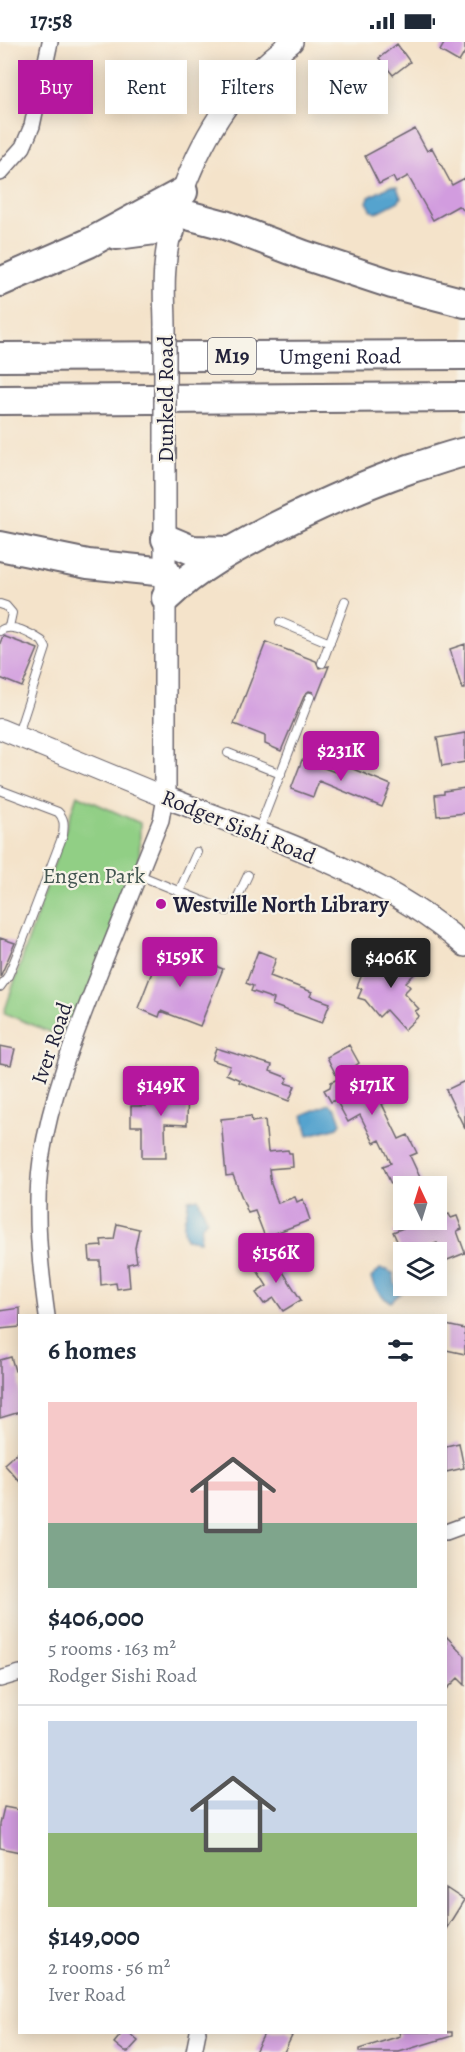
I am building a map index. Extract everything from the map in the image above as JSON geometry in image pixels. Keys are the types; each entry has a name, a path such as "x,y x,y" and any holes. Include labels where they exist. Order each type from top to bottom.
{"highway":[{"path":"89,243 139,232 176,212"},
{"path":"0,282 89,243 176,212 225,225 304,255 392,284 465,303"},
{"name":"Umgeni Road","path":"0,357 465,355"},
{"name":"Umgeni Road","path":"0,400 465,398"},
{"path":"0,546 88,564 166,585 200,569 228,551 352,490 465,452"},
{"path":"166,539 192,550 228,551"}],"main road":[{"name":"Dunkeld Road","path":"165,797 165,267 176,212 205,142 231,100 249,80 292,42"},
{"name":"Rodger Sishi Road","path":"165,797 299,849 346,871 423,912 465,946"}],"street":[{"path":"0,173 23,147 32,126 50,42"},
{"name":"Rodger Sishi Road","path":"9,732 165,797"},
{"name":"Iver Road","path":"47,1314 38,1198 43,1151 57,1093 80,1023 161,820 165,797"},
{"path":"447,1532 465,1525"},
{"path":"0,1679 18,1674"},
{"path":"194,2052 198,2034"}],"lane":[{"path":"322,663 345,601"},
{"path":"0,604 6,606 12,613 9,627"},
{"path":"280,622 330,643"},
{"path":"0,631 9,627 40,639 46,648 9,732"},
{"path":"257,833 310,697"},
{"path":"228,753 281,774"},
{"path":"0,790 58,812 62,816 64,825 63,835 21,945 8,976 0,987"},
{"path":"180,892 197,852"},
{"path":"139,875 227,911 232,907 248,875"}],"green space":[{"name":"Engen Park","path":"77,795 140,823 139,875 73,1042 4,1013"}],"water":[{"path":"390,186 397,187 401,198 399,201 376,213 372,211 367,202 369,197"},
{"path":"329,1104 336,1109 341,1123 338,1127 308,1135 303,1115"},
{"path":"198,1198 207,1219 202,1225 200,1241 186,1239 184,1226 188,1200"},
{"path":"380,1269 393,1273 393,1296 398,1296 391,1302 384,1298 374,1286 371,1278"}],"building":[{"path":"445,42 465,42 465,52 459,62 440,51"},
{"path":"397,44 410,62 393,75 388,69 388,60 379,58"},
{"path":"415,129 427,151 432,148 452,185 465,178 465,211 458,206 433,220 408,176 396,183 393,177 379,184 365,156"},
{"path":"3,636 38,649 22,687 0,678 0,643"},
{"path":"266,642 316,661 319,668 329,666 316,699 313,692 309,691 305,694 281,751 265,744 265,736 234,724"},
{"path":"465,644 465,689 462,689 450,649"},
{"path":"465,733 465,762 442,766 437,738"},
{"path":"302,760 335,772 339,763 391,785 382,807 319,781 313,797 291,789"},
{"path":"465,788 465,813 437,816 435,795 444,794 444,791"},
{"path":"0,938 15,943 0,977"},
{"path":"161,949 193,962 195,958 223,969 200,1026 161,1011 159,1017 138,1008"},
{"path":"410,950 423,966 406,982 410,987 404,993 419,1009 415,1011 419,1016 404,1030 386,1010 379,1017 365,1000 358,998 362,989 357,987 366,964 388,969"},
{"path":"258,951 276,958 270,976 312,992 310,996 330,1003 322,1023 272,1005 274,999 251,991 253,986 246,983"},
{"path":"349,1045 359,1063 355,1066 368,1089 381,1082 390,1100 382,1104 399,1139 408,1135 417,1153 410,1156 419,1176 393,1176 391,1184 383,1166 391,1163 380,1140 374,1143 360,1115 348,1122 336,1100 331,1102 324,1090 330,1087 331,1082 338,1079 327,1057"},
{"path":"0,1046 15,1049 11,1065 0,1063"},
{"path":"216,1048 272,1065 270,1071 288,1078 285,1083 295,1086 289,1101 239,1082 240,1080 226,1074 230,1066 212,1060"},
{"path":"465,1081 465,1129 446,1090"},
{"path":"168,1082 188,1082 187,1125 165,1124 166,1158 142,1158 142,1126 131,1126 131,1106 146,1106 146,1092 168,1091"},
{"path":"251,1116 252,1122 265,1120 268,1152 288,1150 292,1153 293,1167 269,1169 271,1184 278,1203 295,1197 297,1202 303,1199 310,1220 265,1237 255,1211 248,1213 233,1175 226,1176 221,1119"},
{"path":"449,1214 451,1218 457,1216 462,1229 457,1231 465,1253 447,1260 447,1242 398,1242 393,1232 398,1230 447,1230 447,1215"},
{"path":"117,1224 139,1229 135,1248 137,1262 128,1264 130,1287 117,1289 116,1283 101,1285 100,1261 90,1261 89,1247 102,1246 101,1240 114,1239"},
{"path":"271,1253 301,1300 283,1311 274,1298 264,1304 256,1293 267,1286 253,1264"},
{"path":"20,1308 18,1327 0,1329 0,1311"},
{"path":"447,1325 465,1329 465,1354 447,1350"},
{"path":"11,1357 15,1371 18,1370 18,1413 0,1418 0,1360"},
{"path":"459,1443 464,1468 447,1472 447,1446"},
{"path":"18,1452 18,1480 4,1464"},
{"path":"447,1637 465,1656 465,1685 458,1678 447,1689"},
{"path":"4,1807 18,1810 18,1852 0,1848 0,1824"},
{"path":"447,1889 464,1900 447,1927"},
{"path":"447,2032 452,2032 452,2036 399,2052 359,2052 359,2049 400,2036 400,2034 447,2034"},
{"path":"121,2034 130,2034 138,2041 128,2052 114,2043"},
{"path":"264,2034 292,2036 284,2052 255,2052"}],"place":[{"name":"Westville North Library","path":"161,904"}]}
